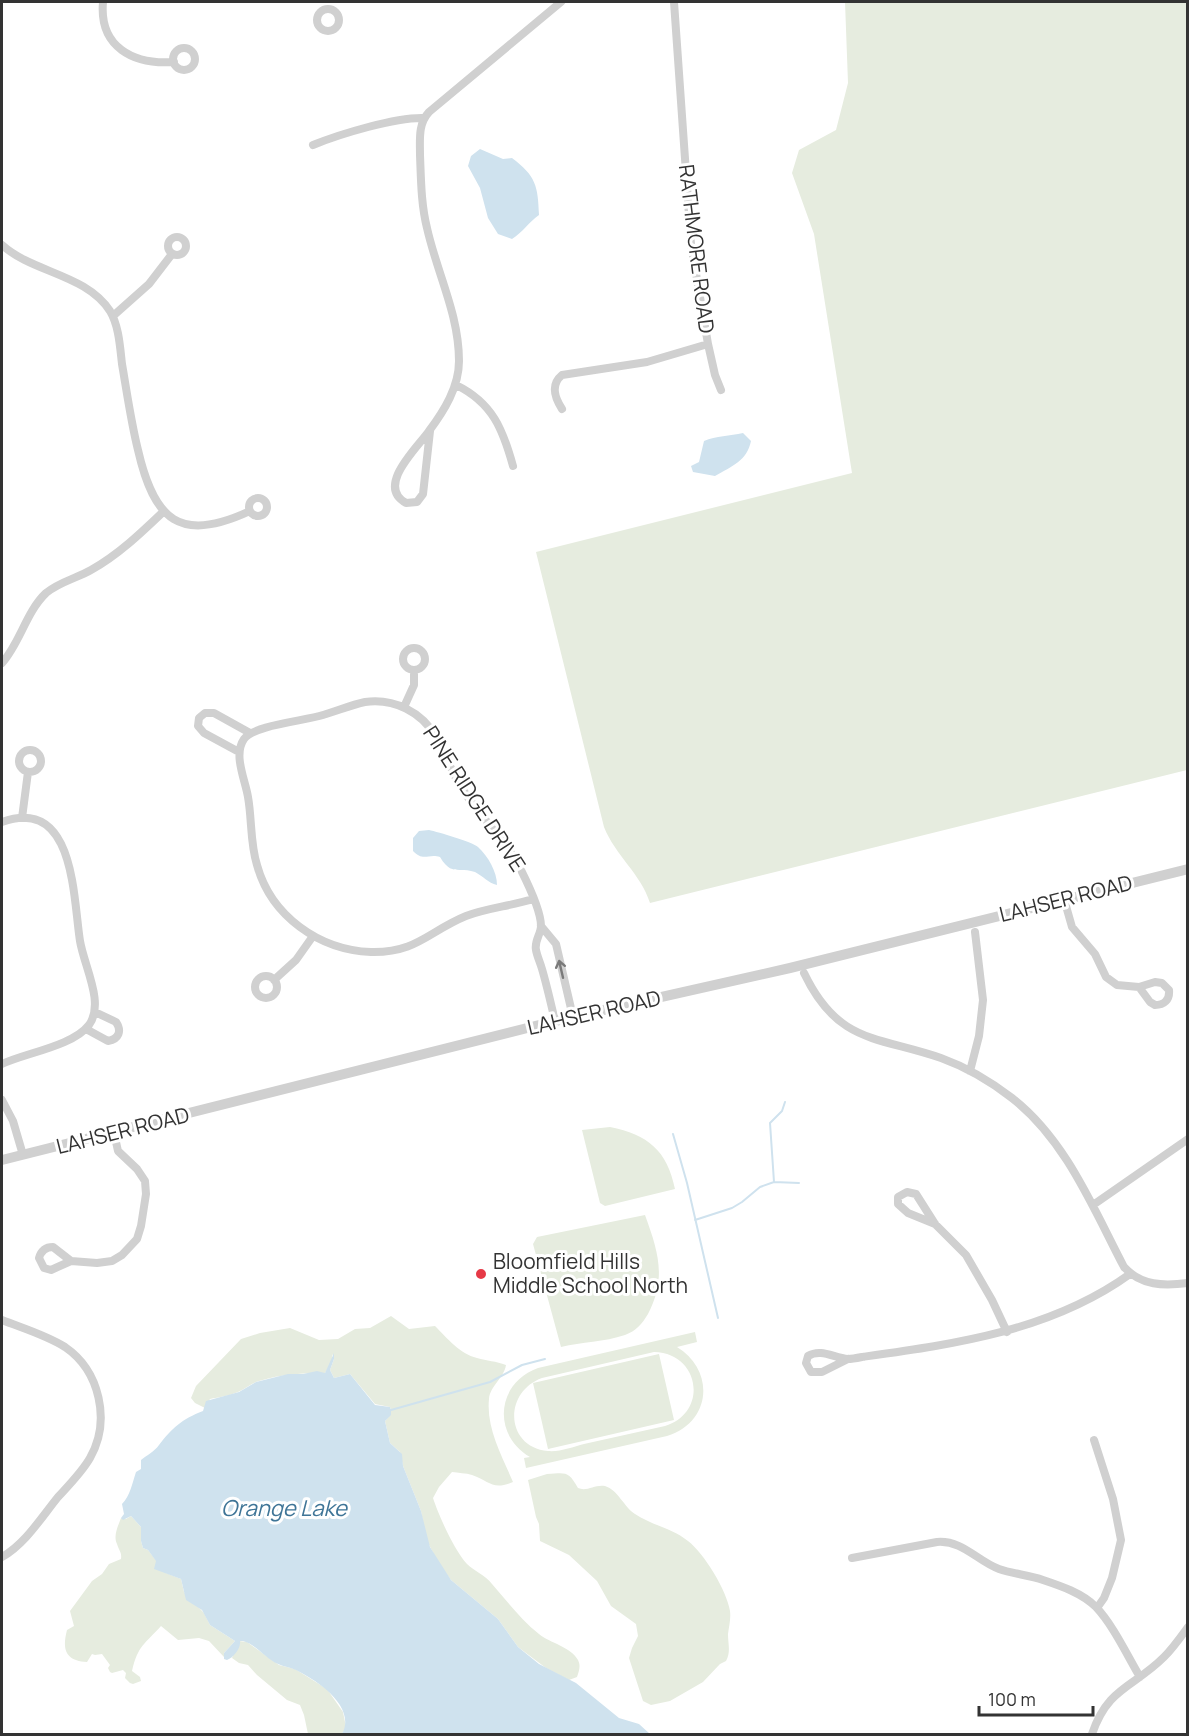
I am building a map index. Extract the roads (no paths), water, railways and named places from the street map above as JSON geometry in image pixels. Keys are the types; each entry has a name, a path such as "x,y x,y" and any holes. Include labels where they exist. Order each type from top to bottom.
{"street":[{"path":"103,2 108,31 115,43 125,52 147,62 174,62"},
{"path":"430,431 423,494 416,503 405,503 399,498 397,491 398,474 410,454 430,431 456,385 459,361 455,322 430,240 424,210 420,135 424,118 561,2"},
{"name":"RATHMORE ROAD","path":"562,409 555,398 554,389 557,380 562,375 647,362 708,344 691,244 674,2"},
{"path":"313,146 393,121 411,117 424,118"},
{"path":"2,245 27,262 87,289 100,300 112,316 117,331 129,408 140,457 150,491 163,512 183,523 204,526 231,521 250,511"},
{"path":"112,316 149,284 172,254"},
{"path":"708,344 721,390"},
{"path":"456,385 479,401 495,418 504,435 513,466"},
{"path":"2,663 45,595 116,554 163,512"},
{"name":"PINE RIDGE DRIVE","path":"404,708 414,685 414,670"},
{"name":"PINE RIDGE DRIVE","path":"250,733 259,728 310,719 367,702 386,702 417,715 432,731 465,793 502,839 516,861 533,899 541,926 556,944 573,1017"},
{"path":"205,713 214,713 250,733 243,741 239,752 204,733 198,726 200,718 205,713"},
{"name":"PINE RIDGE DRIVE","path":"239,752 250,808 254,852 260,876 281,909 298,926 313,936 349,950 393,951 417,944 473,914 533,899"},
{"path":"22,818 28,772"},
{"path":"2,822 22,818 38,821 57,835 64,848 73,881 81,945 95,999 95,1012 86,1029 56,1045 2,1064"},
{"name":"LAHSER ROAD","path":"2,1160 555,1021 799,966 1188,869"},
{"path":"1064,899 1072,927 1095,954 1106,977 1117,985 1139,987"},
{"name":"PINE RIDGE DRIVE","path":"541,926 536,949 555,1021"},
{"path":"970,1071 979,1036 983,1000 975,933"},
{"path":"274,980 296,960 313,936"},
{"path":"804,973 830,1011 854,1031 882,1043 939,1058 970,1071 1004,1092 1034,1118 1063,1155 1094,1205 1120,1259 1130,1274 1139,1280 1153,1284 1188,1283"},
{"path":"86,1029 108,1041 119,1034 116,1022 95,1012"},
{"path":"2,1101 13,1121 23,1155"},
{"path":"71,1261 97,1263 112,1261 130,1248 139,1234 146,1194 145,1181 138,1169 118,1151 114,1133"},
{"path":"1094,1205 1188,1139"},
{"path":"934,1224 902,1210 898,1204 898,1197 908,1191 916,1194 934,1224 966,1255 1007,1332"},
{"path":"848,1359 938,1347 1007,1332 1065,1310 1130,1274"},
{"path":"2,1320 55,1341 75,1355 94,1384 101,1413 98,1439 89,1459 19,1545 2,1557"},
{"path":"1094,1440 1113,1499 1121,1540 1112,1578 1104,1598 1096,1608"},
{"path":"852,1558 937,1542 950,1542 999,1569 1040,1578 1061,1586 1084,1598 1096,1608 1140,1677"},
{"path":"1092,1734 1104,1707 1114,1695 1164,1657 1188,1627"}],"water":[{"path":"480,149 503,159 512,158 526,170 534,182 538,196 539,215 512,239 498,234 488,218 480,188 468,166 471,156"},
{"path":"743,433 751,441 746,454 738,462 715,476 693,472 691,466 699,462 704,441"},
{"path":"429,830 478,847 491,864 497,885 475,872 452,869 440,857 423,857 413,851 413,838 419,831"},
{"name":"Orange Lake","path":"334,1353 330,1370 334,1378 350,1374 375,1405 390,1407 391,1415 385,1421 390,1443 402,1454 403,1466 421,1511 430,1547 451,1580 498,1619 518,1647 539,1664 576,1683 619,1718 639,1724 650,1734 342,1734 345,1724 344,1714 339,1704 314,1680 274,1662 243,1641 240,1641 232,1657 224,1659 224,1653 235,1641 210,1625 202,1610 186,1600 181,1579 154,1569 156,1561 148,1550 143,1548 141,1527 131,1516 123,1520 121,1518 124,1514 122,1504 129,1494 136,1472 141,1469 141,1460 155,1450 178,1425 203,1411 206,1401 239,1392 256,1382 288,1374 317,1371 325,1373"}],"waterway":[{"path":"774,1182 770,1123 782,1111 785,1102"},
{"path":"673,1134 687,1183 718,1318"},
{"path":"695,1220 732,1208 760,1187 774,1182 799,1183"},
{"path":"391,1410 490,1382 522,1365 545,1359"}],"place":[{"name":"Bloomfield Hills Middle School North","path":"481,1274"}]}
